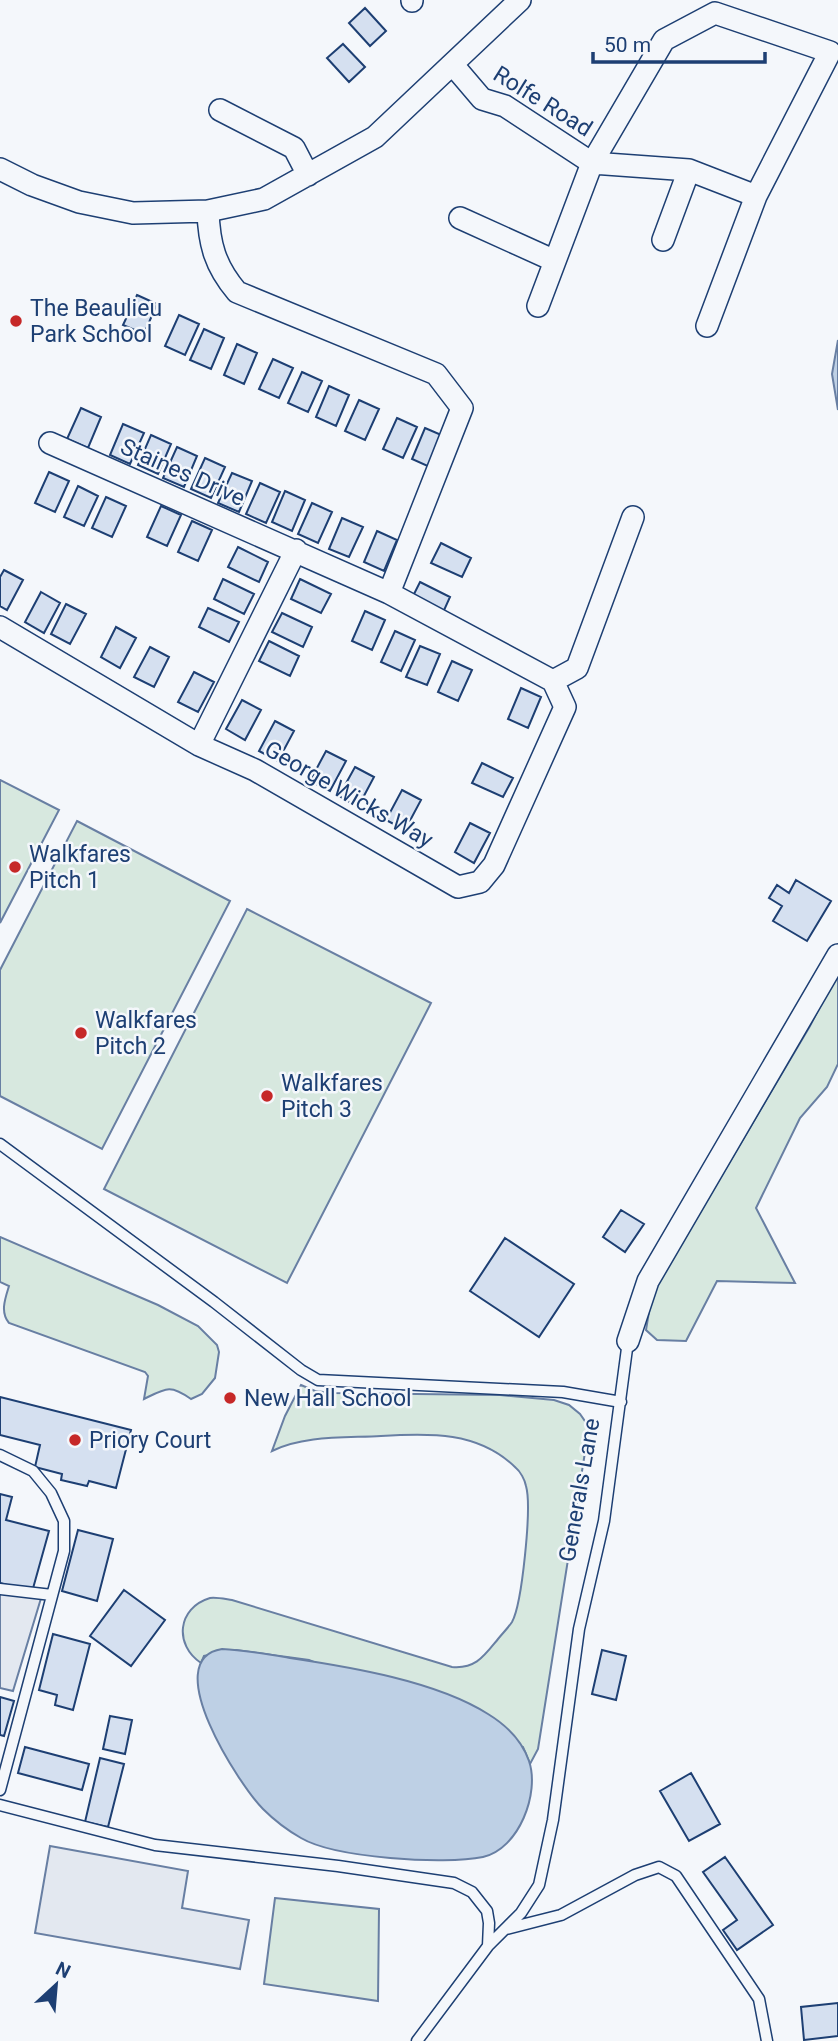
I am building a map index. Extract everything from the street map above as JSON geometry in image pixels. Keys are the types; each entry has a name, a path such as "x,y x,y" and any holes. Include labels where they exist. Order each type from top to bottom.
{"street":[{"path":"0,169 32,185 79,202 133,213 208,211 264,199 375,137 520,0"},
{"path":"707,326 756,196 830,52 715,13 664,40 592,163 689,170 756,196"},
{"name":"Rolfe Road","path":"453,65 482,99 505,106 592,163 538,306"},
{"path":"220,110 294,148 308,175"},
{"path":"663,240 689,170"},
{"path":"208,211 209,239 222,275 237,292 436,374 462,408 389,593 553,681 577,668 633,517"},
{"path":"460,218 555,261"},
{"name":"Staines Drive","path":"50,443 389,593"},
{"path":"199,745 296,550"},
{"name":"George Wicks Way","path":"0,627 199,745 255,770 458,887 480,882 494,865 565,707 553,681"},
{"name":"Generals Lane","path":"628,1341 648,1281 838,955"}],"lane":[{"path":"0,1144 214,1302 300,1370 318,1380 563,1392 621,1402"},
{"name":"Generals Lane","path":"417,2041 488,1946 521,1913 539,1885 553,1820 579,1629 604,1521 628,1341"},
{"path":"0,1455 33,1471 51,1493 64,1521 64,1551 0,1790"},
{"path":"0,1589 52,1595"},
{"path":"0,1805 155,1845 338,1866 454,1883 472,1892 487,1911 488,1946"},
{"path":"503,1930 561,1915 635,1875 659,1867 676,1876 759,2000 767,2041"}],"shaded area":[{"name":"Walkfares Pitch 1","path":"0,780 59,810 0,923"},
{"name":"Walkfares Pitch 2","path":"77,821 230,901 102,1149 0,1096 0,970"},
{"name":"Walkfares Pitch 3","path":"247,909 431,1003 287,1283 104,1189"},
{"path":"838,971 838,1064 827,1087 800,1118 756,1208 795,1283 717,1281 686,1341 657,1340 646,1330 652,1293 810,1026"},
{"path":"0,1237 158,1305 198,1326 217,1345 219,1352 215,1378 202,1394 191,1399 178,1391 168,1389 144,1399 148,1376 145,1372 9,1323 4,1310 9,1286 0,1282"},
{"path":"301,1385 315,1391 332,1393 500,1395 554,1400 569,1405 589,1427 538,1749 530,1764 523,1747 309,1660 236,1650 204,1656 201,1663 186,1647 183,1628 186,1618 199,1603 210,1598 232,1600 452,1667 467,1666 479,1660 512,1622 522,1577 528,1514 526,1486 518,1469 486,1447 453,1437 435,1435 325,1438 298,1442 272,1451 285,1416"},
{"path":"0,1583 42,1595 13,1691 0,1688"},
{"path":"50,1846 188,1871 182,1908 249,1920 240,1969 35,1933"},
{"path":"275,1898 379,1909 378,2001 264,1984"}],"water":[{"path":"838,340 838,410 832,374"},
{"path":"222,1649 256,1652 392,1677 444,1693 488,1714 513,1734 529,1761 532,1788 524,1818 516,1832 496,1852 483,1857 443,1860 390,1858 338,1851 296,1835 272,1817 252,1796 223,1751 210,1724 200,1698 198,1675 204,1658"}],"building":[{"path":"365,8 386,31 370,46 349,23"},
{"path":"343,44 365,67 349,82 327,58"},
{"path":"137,295 157,304 144,334 123,325"},
{"path":"179,315 199,324 185,355 165,346"},
{"path":"204,329 224,338 211,369 190,360"},
{"path":"237,344 257,353 244,384 224,375"},
{"path":"273,359 293,368 279,398 259,389"},
{"path":"302,372 322,381 308,412 288,403"},
{"path":"329,386 349,395 336,426 316,417"},
{"path":"359,400 379,409 365,440 345,431"},
{"path":"81,408 101,417 88,448 67,439"},
{"path":"397,418 417,427 403,458 383,449"},
{"path":"123,424 144,433 130,464 110,455"},
{"path":"425,428 446,437 432,468 412,459"},
{"path":"151,435 171,444 158,474 138,465"},
{"path":"177,447 197,456 184,487 163,478"},
{"path":"205,458 225,467 211,498 191,489"},
{"path":"49,472 69,481 55,512 35,503"},
{"path":"232,473 252,481 239,512 218,503"},
{"path":"260,483 280,492 266,523 246,514"},
{"path":"78,486 98,496 84,526 64,517"},
{"path":"285,491 305,500 292,531 272,522"},
{"path":"106,497 126,506 112,537 92,528"},
{"path":"312,503 332,512 318,543 298,534"},
{"path":"161,506 181,515 167,546 147,537"},
{"path":"342,518 363,527 349,557 329,549"},
{"path":"192,521 212,530 198,561 178,552"},
{"path":"377,531 397,540 384,571 364,562"},
{"path":"441,543 471,558 462,577 431,563"},
{"path":"238,547 268,562 259,582 228,567"},
{"path":"4,570 23,580 7,610 0,606 0,577"},
{"path":"223,579 254,594 244,614 214,599"},
{"path":"300,579 331,594 321,613 291,599"},
{"path":"420,582 450,597 441,617 410,602"},
{"path":"41,592 60,603 44,633 25,622"},
{"path":"66,604 86,614 70,644 51,634"},
{"path":"208,608 239,622 229,642 199,627"},
{"path":"365,611 385,620 372,650 352,641"},
{"path":"282,613 312,627 303,647 272,632"},
{"path":"116,627 136,638 120,668 101,657"},
{"path":"395,631 415,640 401,671 381,662"},
{"path":"269,641 299,656 290,676 259,661"},
{"path":"420,646 440,654 427,685 406,677"},
{"path":"150,647 169,657 154,687 134,677"},
{"path":"452,661 472,670 458,701 438,692"},
{"path":"194,672 214,682 198,712 178,702"},
{"path":"521,688 541,697 528,728 508,719"},
{"path":"242,700 261,710 245,740 226,729"},
{"path":"275,721 294,731 278,761 259,751"},
{"path":"326,751 346,761 330,791 310,781"},
{"path":"482,763 513,778 503,797 472,783"},
{"path":"355,767 374,777 358,807 339,796"},
{"path":"402,790 421,800 405,830 386,820"},
{"path":"470,823 490,833 474,863 455,852"},
{"path":"796,880 831,901 807,941 773,921 782,906 769,898 777,885 789,893"},
{"path":"621,1210 644,1224 625,1252 603,1237"},
{"path":"505,1238 574,1284 539,1337 470,1291"},
{"name":"Priory Court","path":"0,1397 131,1430 116,1488 89,1481 87,1486 61,1480 62,1474 35,1467 40,1445 0,1435"},
{"path":"0,1494 12,1497 6,1520 49,1531 32,1592 0,1583"},
{"path":"78,1530 113,1539 97,1601 62,1591"},
{"path":"124,1590 165,1620 131,1666 90,1636"},
{"path":"53,1634 90,1644 73,1710 55,1705 57,1695 39,1690"},
{"path":"602,1650 626,1656 616,1700 592,1694"},
{"path":"0,1697 14,1701 4,1736 0,1735"},
{"path":"110,1716 132,1720 125,1754 103,1749"},
{"path":"25,1747 89,1764 82,1790 18,1773"},
{"path":"100,1758 124,1764 108,1827 85,1822"},
{"path":"691,1773 720,1824 689,1841 660,1791"},
{"path":"725,1857 773,1925 737,1950 723,1930 737,1920 703,1872"},
{"path":"838,2003 838,2036 804,2040 801,2007"}],"place":[{"name":"The Beaulieu Park School","path":"16,321"},
{"name":"Walkfares Pitch 1","path":"15,867"},
{"name":"Walkfares Pitch 2","path":"81,1033"},
{"name":"Walkfares Pitch 3","path":"267,1096"},
{"name":"New Hall School","path":"230,1398"},
{"name":"Priory Court","path":"75,1440"}]}
